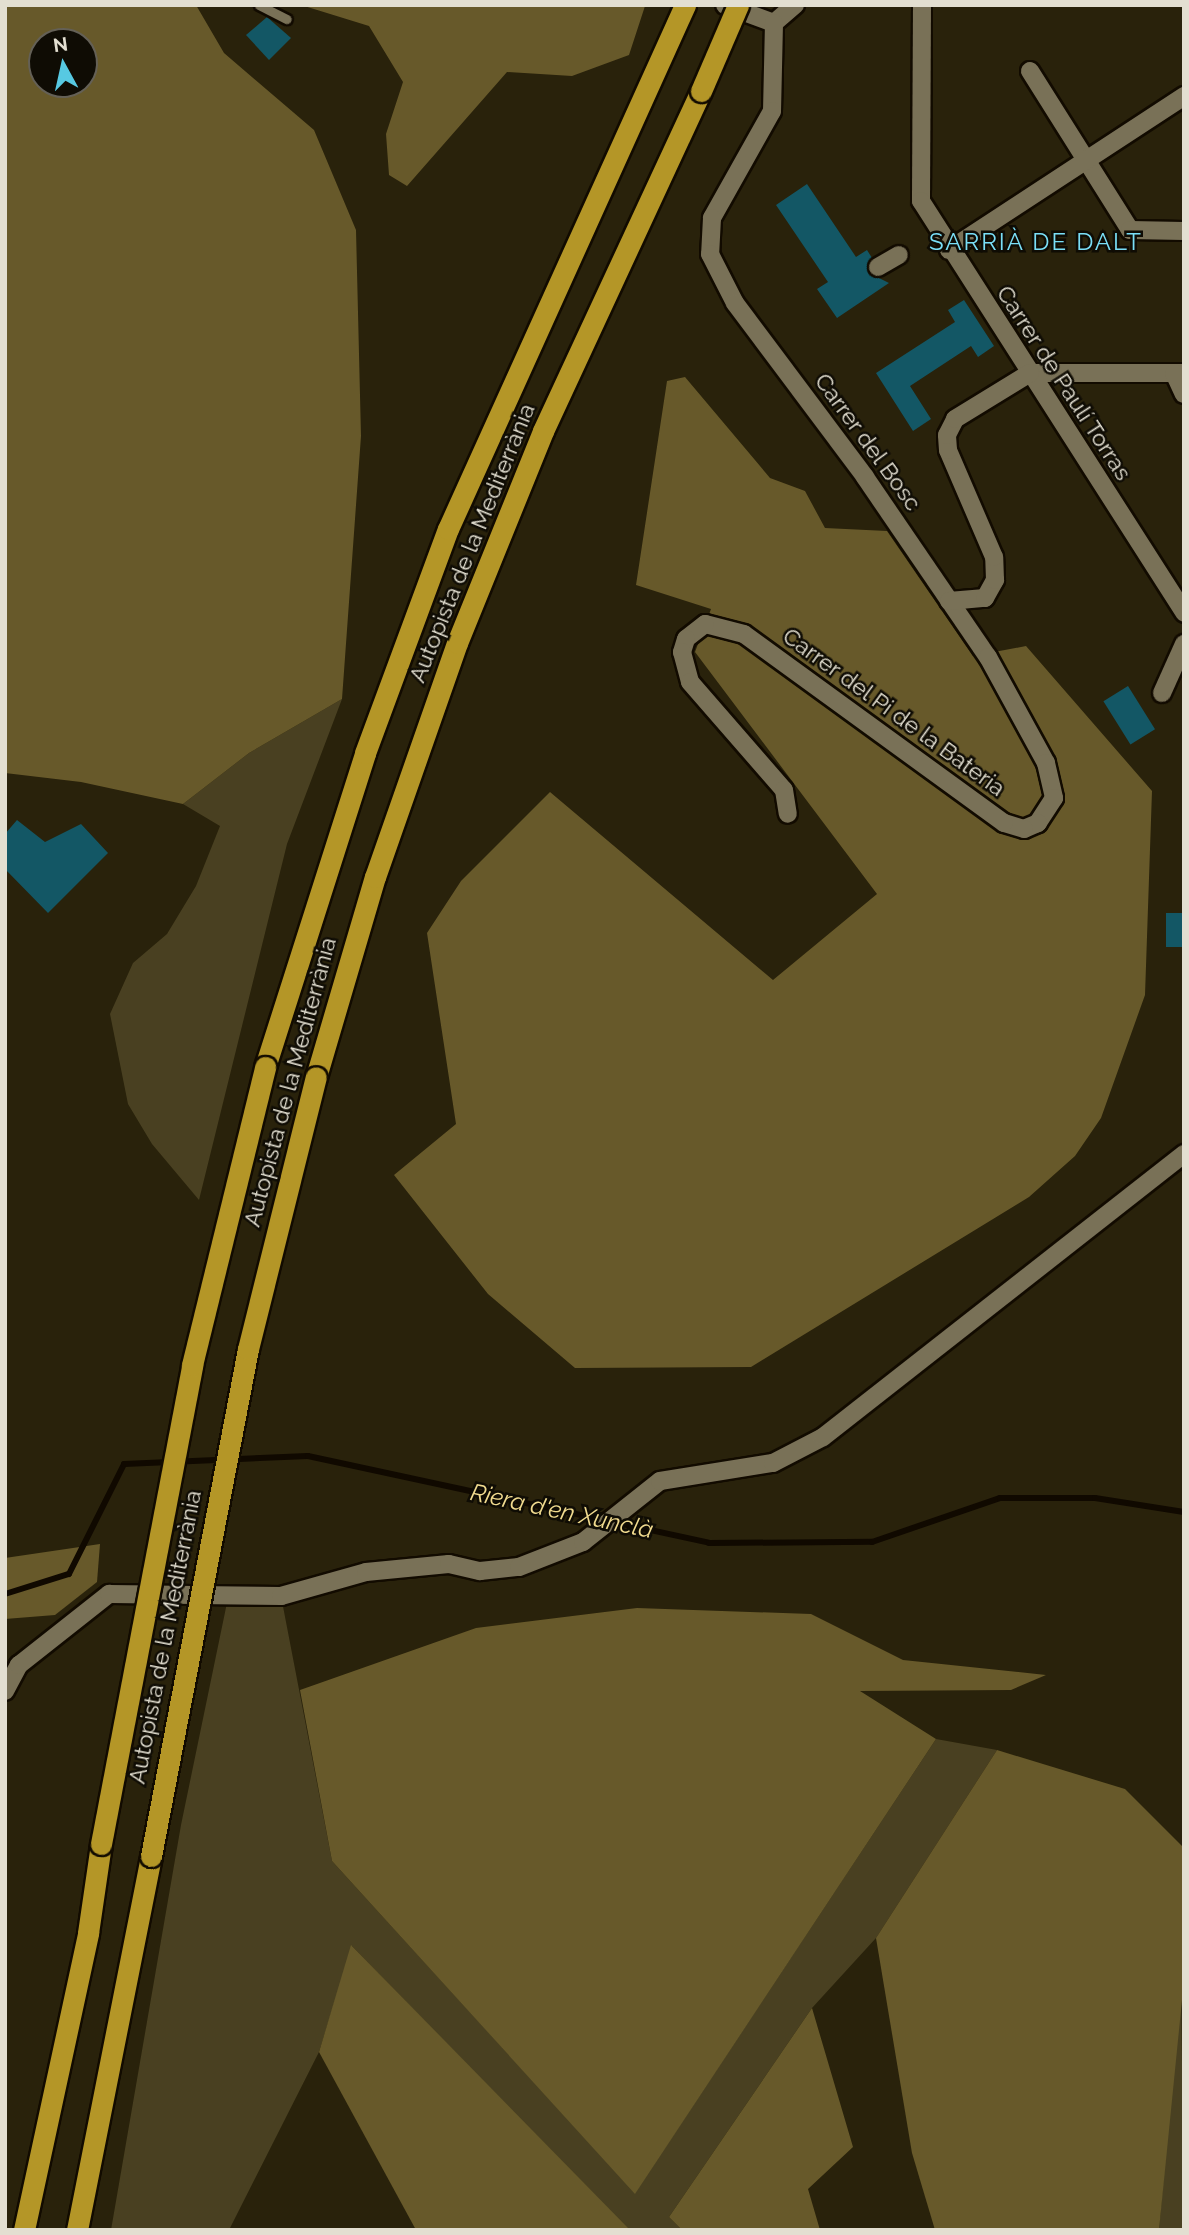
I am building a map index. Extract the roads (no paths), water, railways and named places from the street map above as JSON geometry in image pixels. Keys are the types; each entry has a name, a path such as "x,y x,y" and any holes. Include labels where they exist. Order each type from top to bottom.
{"highway":[{"name":"Autopista de la Mediterrània","path":"24,2230 88,1933 101,1844 192,1364 265,1067 365,753 448,529 685,5"},
{"name":"Autopista de la Mediterrània","path":"77,2230 248,1349 316,1077 375,877 457,643 543,431 701,91 738,5"}],"street":[{"path":"725,5 774,23 795,5"},
{"name":"Carrer de Paulí Torras","path":"922,5 921,201 949,250 1184,613"},
{"name":"Carrer del Bosc","path":"774,23 772,111 712,218 710,254 735,303 949,601"},
{"path":"1030,71 1089,160 1130,230 1184,231"},
{"path":"949,250 1184,96"},
{"path":"878,267 899,255"},
{"path":"949,601 985,598 995,580 994,557 948,450 947,435 955,419 1030,373 1179,373 1184,394"},
{"name":"Carrer del Pi de la Bateria","path":"788,814 784,790 690,682 682,653 686,639 705,624 744,634 1004,823 1024,829 1049,814 1054,798 1046,763 988,657 949,601"},
{"path":"1162,693 1184,644"},
{"path":"5,1691 19,1665 109,1594 281,1596 366,1572 449,1564 480,1571 519,1567 583,1542 660,1481 773,1463 845,1421 1184,1154"}],"lane":[{"path":"259,5 287,19"}],"waterway":[{"name":"Riera d'en Xunclà","path":"5,1594 69,1574 124,1464 308,1456 709,1543 872,1542 1000,1498 1095,1498 1184,1512"}],"district":[{"name":"SARRIÀ DE DALT","path":"1036,242"}]}
